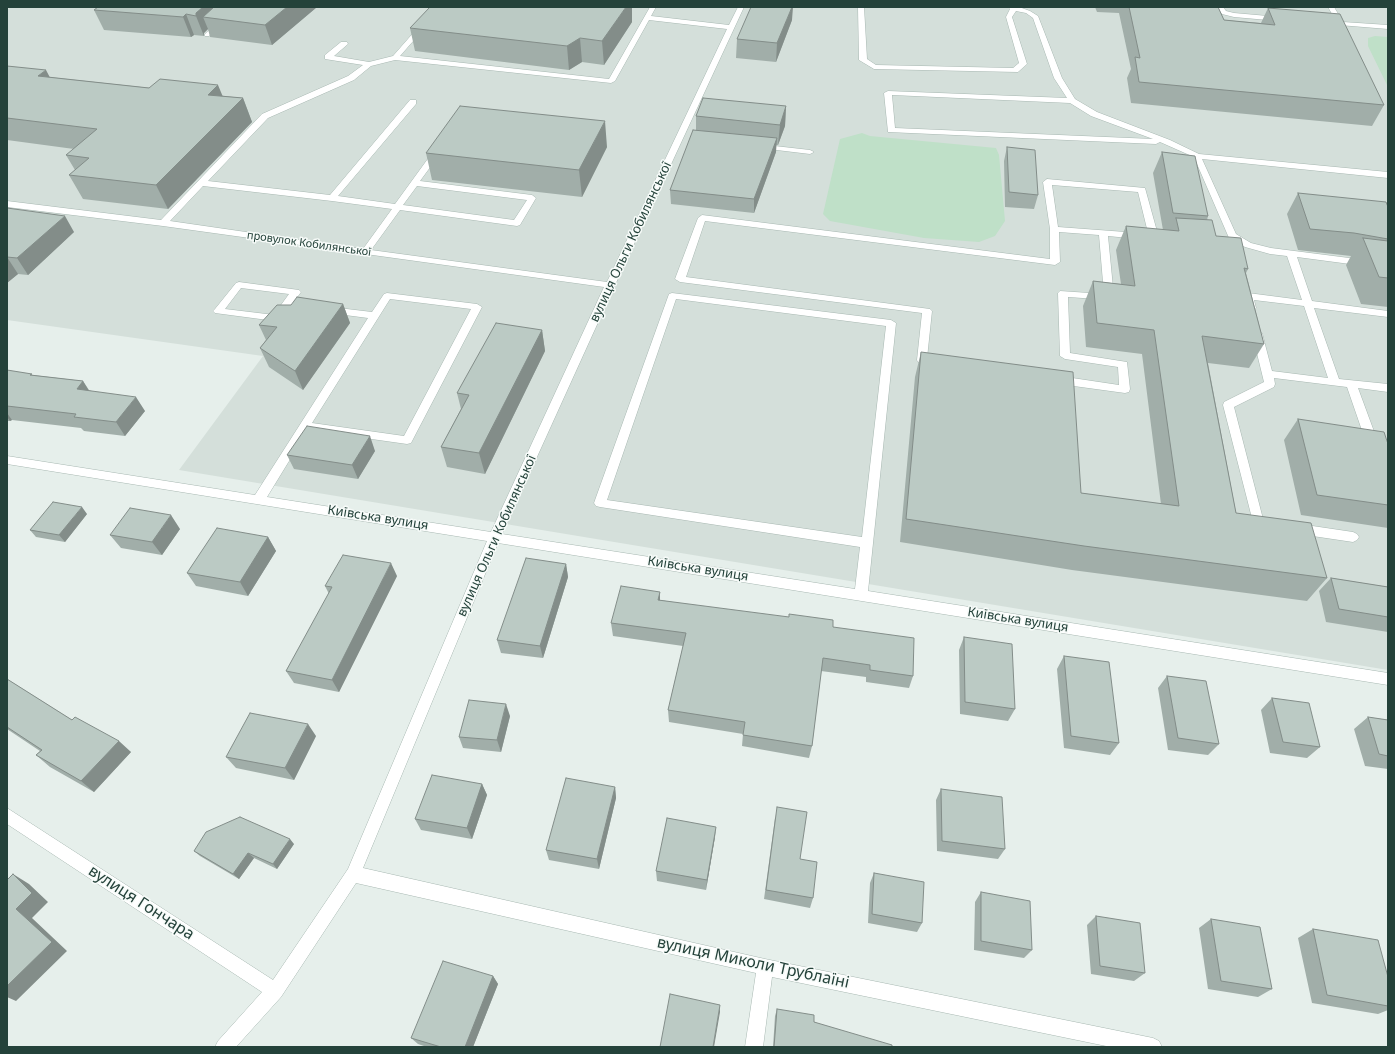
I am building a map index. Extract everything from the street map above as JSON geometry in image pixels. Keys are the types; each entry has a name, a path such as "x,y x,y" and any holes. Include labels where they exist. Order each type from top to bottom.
{"street":[{"path":"207,35 238,7"},
{"path":"394,58 440,7"},
{"path":"344,44 328,58 369,64 394,58 611,81 653,7"},
{"name":"вулиця Ольги Кобилянської","path":"224,1047 275,991 353,874 495,536 610,285 683,138 741,7"},
{"path":"861,7 863,60 874,67 1015,70 1023,64 1009,17 1014,7 1028,12 1036,17 1058,78 1072,101"},
{"path":"1219,7 1224,13 1234,15 1287,19"},
{"path":"1331,7 1340,23"},
{"path":"647,18 732,27"},
{"path":"1325,22 1388,27"},
{"path":"163,223 265,116 351,78 369,64"},
{"path":"1167,142 891,130 888,93 1072,101 1094,114 1167,142 1197,156 1388,175"},
{"path":"332,198 413,102"},
{"path":"365,252 443,144"},
{"path":"749,145 810,152"},
{"path":"1197,156 1232,236 1248,245"},
{"path":"937,363 922,360 927,312 680,278 702,218 1055,262 1054,229 1047,182 1142,190 1154,238"},
{"path":"201,183 332,198 516,223 532,198 415,183"},
{"name":"провулок Кобилянської","path":"7,204 163,223 610,285"},
{"path":"1054,229 1170,239"},
{"path":"1047,378 1125,389 1123,364 1065,356 1063,293 1108,298 1103,233"},
{"path":"1224,243 1248,245 1270,251 1291,254 1388,266"},
{"path":"1291,254 1335,382"},
{"path":"312,308 297,319 218,311 239,285 296,292 286,305 312,308 375,316"},
{"path":"259,499 305,426 375,316 387,296 477,307 407,440 305,426"},
{"path":"861,595 867,543 891,323 672,296 600,503 867,543"},
{"path":"1272,525 1258,523 1228,405 1270,384 1248,296 1388,314"},
{"path":"1267,374 1388,388"},
{"path":"1351,384 1377,458"},
{"name":"Київська вулиця","path":"7,460 495,536 1388,679"},
{"path":"1287,528 1353,537"},
{"name":"вулиця Гончара","path":"7,814 275,991"},
{"name":"вулиця Миколи Трублаїні","path":"353,874 765,967 1153,1047"},
{"path":"754,1047 765,967"}],"shaded area":[{"path":"12,7 1388,7 1388,670 179,470 263,356 7,320 7,9"}],"green space":[{"path":"1375,36 1388,37 1388,87 1368,46 1368,38"},
{"path":"862,133 870,136 996,148 999,155 1005,221 995,236 979,242 924,238 830,221 823,214 840,139"}],"building":[{"path":"98,7 203,7 196,13 196,16 186,14 183,17 94,10"},
{"path":"214,7 287,7 265,25 203,17"},
{"path":"430,7 626,7 602,41 580,38 567,46 410,28"},
{"path":"751,7 792,7 777,43 737,39"},
{"path":"1129,7 1218,7 1224,20 1275,25 1268,8 1340,14 1384,105 1139,82 1135,57 1140,58"},
{"path":"7,66 46,70 38,76 149,88 160,79 218,85 208,95 243,98 156,185 69,175 89,158 66,155 97,129 7,118"},
{"path":"703,98 786,106 780,125 696,116"},
{"path":"460,106 605,121 579,170 426,153"},
{"path":"693,130 777,138 754,199 670,190"},
{"path":"1007,147 1035,150 1038,195 1009,192"},
{"path":"1162,152 1195,156 1208,216 1173,213"},
{"path":"1298,193 1386,202 1388,207 1388,239 1354,233 1310,229"},
{"path":"7,208 65,216 17,258 7,257"},
{"path":"1176,218 1212,220 1216,236 1241,238 1248,269 1244,268 1264,344 1202,336 1236,513 1311,523 1327,578 1084,546 906,519 921,352 1073,372 1081,493 1179,506 1154,330 1097,323 1093,281 1135,286 1126,226 1179,231"},
{"path":"1363,238 1388,241 1388,278 1379,277"},
{"path":"297,297 343,304 295,371 260,348 277,327 259,325 277,305 291,305"},
{"path":"496,323 542,330 479,453 441,447 469,395 457,393"},
{"path":"7,370 32,374 30,375 83,381 77,389 136,397 116,422 74,417 76,414 7,406"},
{"path":"1298,419 1384,432 1388,444 1388,505 1317,495"},
{"path":"307,426 370,436 352,465 287,455"},
{"path":"53,502 82,507 59,535 30,530"},
{"path":"130,508 171,515 152,542 110,535"},
{"path":"217,528 268,537 240,582 187,573"},
{"path":"343,555 391,563 332,680 286,671 332,587 325,586"},
{"path":"526,558 566,564 540,646 497,640"},
{"path":"1331,578 1388,587 1388,617 1339,609"},
{"path":"621,586 660,592 658,600 789,617 789,614 833,620 833,627 914,638 913,676 870,670 870,665 823,658 812,746 743,735 745,722 668,710 686,633 611,623"},
{"path":"964,637 1012,644 1015,709 965,702"},
{"path":"1064,656 1109,662 1119,743 1071,736"},
{"path":"1167,676 1206,681 1219,744 1178,738"},
{"path":"7,679 72,720 75,717 119,741 81,781 36,755 42,750 7,727"},
{"path":"1272,698 1309,703 1320,747 1283,742"},
{"path":"469,700 506,704 497,740 459,737"},
{"path":"250,713 308,724 285,768 226,757"},
{"path":"1368,717 1388,720 1388,756 1379,754"},
{"path":"432,775 482,784 467,828 415,819"},
{"path":"566,778 615,787 597,859 546,850"},
{"path":"941,789 1002,797 1005,849 942,841"},
{"path":"777,807 807,812 800,859 817,862 813,898 766,890"},
{"path":"240,817 290,839 273,864 248,853 233,874 194,851 206,832"},
{"path":"667,818 716,827 707,880 656,871"},
{"path":"874,873 924,882 922,923 872,914"},
{"path":"13,874 32,893 16,909 52,942 7,986 7,880"},
{"path":"981,892 1030,901 1032,950 981,941"},
{"path":"1096,916 1140,923 1145,973 1100,966"},
{"path":"1211,919 1260,927 1272,989 1221,981"},
{"path":"1313,929 1378,940 1388,977 1388,1006 1327,995"},
{"path":"443,961 493,976 465,1047 441,1047 411,1038"},
{"path":"670,994 720,1005 713,1047 660,1047"},
{"path":"777,1009 814,1015 814,1022 892,1045 892,1047 774,1047"}]}
